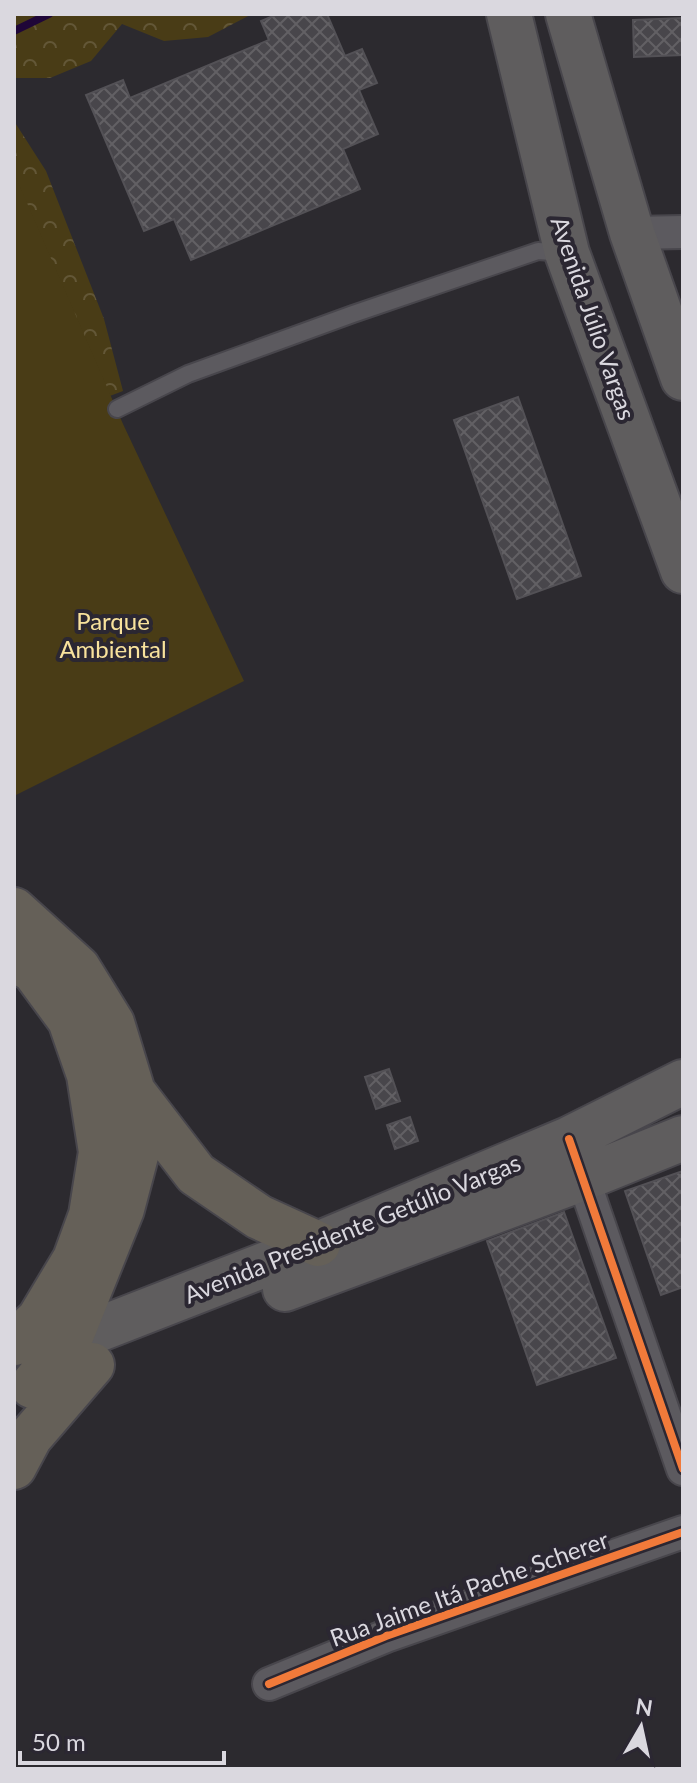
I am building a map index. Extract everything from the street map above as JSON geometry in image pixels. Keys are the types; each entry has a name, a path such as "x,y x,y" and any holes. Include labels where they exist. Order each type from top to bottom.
{"highway":[{"path":"14,910 78,968 112,1023 133,1092 137,1152 80,1353 14,1467"},
{"path":"14,958 34,971 70,1020 89,1075 101,1152 91,1215 75,1259 39,1319 14,1343"},
{"path":"133,1092 196,1174 259,1217 318,1244"}],"main road":[{"name":"Avenida Júlio Vargas","path":"509,14 567,253 683,571"},
{"path":"568,14 632,233 683,378"},
{"path":"567,253 632,233"},
{"name":"Avenida Presidente Getúlio Vargas","path":"80,1353 306,1281 576,1159 683,1082"},
{"name":"Avenida Presidente Getúlio Vargas","path":"20,1379 318,1244 576,1159 683,1138"}],"street":[{"path":"632,233 683,232"},
{"path":"576,1159 683,1469"},
{"name":"Rua Jaime Itá Pache Scherer","path":"269,1684 386,1636 683,1532"}],"lane":[{"path":"117,409 188,374 353,314 538,251 567,253"}],"green space":[{"path":"14,14 252,14 208,37 164,41 122,24 91,61 50,78 14,78"},
{"path":"14,121 46,171 104,319 123,391 94,402 14,239"},
{"name":"Parque Ambiental","path":"14,173 123,424 244,681 14,796"}],"building":[{"path":"278,14 327,14 345,56 362,49 377,83 359,90 378,134 343,149 360,189 191,260 174,219 144,231 86,95 123,80 130,98 269,40 261,21"},
{"path":"683,18 683,55 634,57 633,20"},
{"path":"518,397 581,576 517,599 454,420"},
{"path":"389,1069 400,1101 376,1109 365,1077"},
{"path":"410,1117 418,1141 395,1149 387,1125"},
{"path":"683,1171 683,1287 661,1295 625,1191"},
{"path":"564,1212 616,1358 537,1385 487,1241"}],"waterway":[{"path":"14,31 49,14"}],"cycle path":[{"path":"569,1139 683,1469"},
{"path":"269,1684 386,1636 683,1532"}]}
